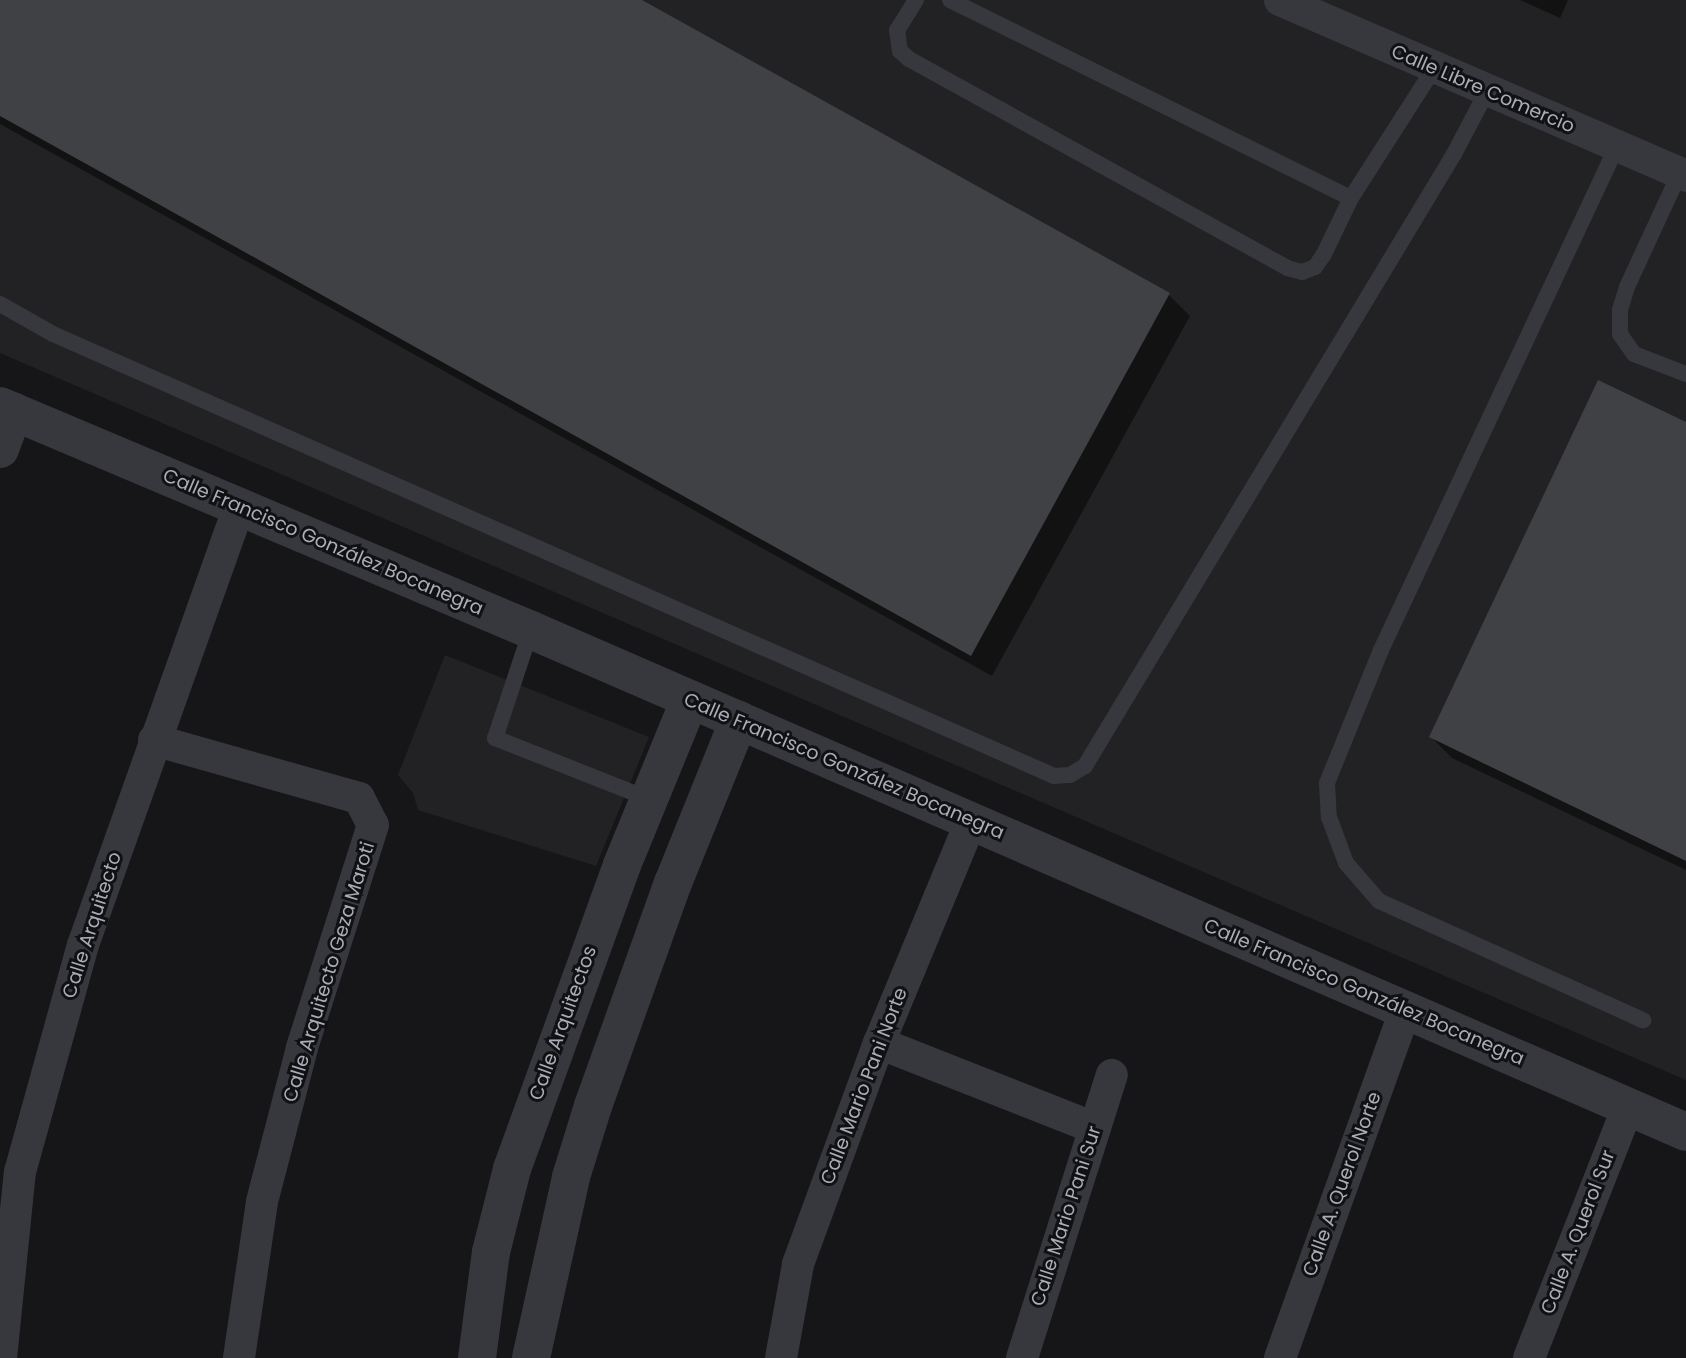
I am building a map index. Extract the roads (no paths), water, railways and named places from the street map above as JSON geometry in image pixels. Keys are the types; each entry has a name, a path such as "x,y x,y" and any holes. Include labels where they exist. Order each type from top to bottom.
{"street":[{"name":"Calle Libre Comercio","path":"1280,0 1486,93 1684,170"},
{"path":"0,449 7,408"},
{"name":"Calle Francisco González Bocanegra","path":"7,408 531,630 1686,1132"},
{"name":"Calle Arquitecto","path":"1,1358 20,1172 83,945 240,505"},
{"name":"Calle Arquitectos","path":"477,1353 491,1252 512,1169 649,799 690,699"},
{"path":"477,1353 531,1358 571,1177 593,1106 673,883 739,720"},
{"name":"Calle Arquitecto Geza Maroti","path":"154,740 359,798 373,825 302,1048 262,1202 239,1358"},
{"name":"Calle Mario Pani Norte","path":"781,1358 798,1264 879,1043 971,821"},
{"name":"Calle A. Querol Norte","path":"1280,1358 1405,1010"},
{"path":"879,1043 1095,1128"},
{"name":"Calle Mario Pani Sur","path":"1022,1358 1112,1075"},
{"name":"Calle A. Querol Sur","path":"1530,1358 1628,1107"}],"lane":[{"path":"916,0 897,30 900,51 909,59 1287,268 1302,272 1315,267 1351,198 1433,69"},
{"path":"950,0 1351,198"},
{"path":"0,304 53,334 1054,776 1070,775 1086,766 1454,154 1486,93"},
{"path":"1617,146 1381,650 1327,783 1329,817 1346,863 1379,901 1643,1020"},
{"path":"1684,170 1627,287 1620,310 1620,334 1634,354 1686,374"},
{"path":"531,630 495,738 649,799"}]}
